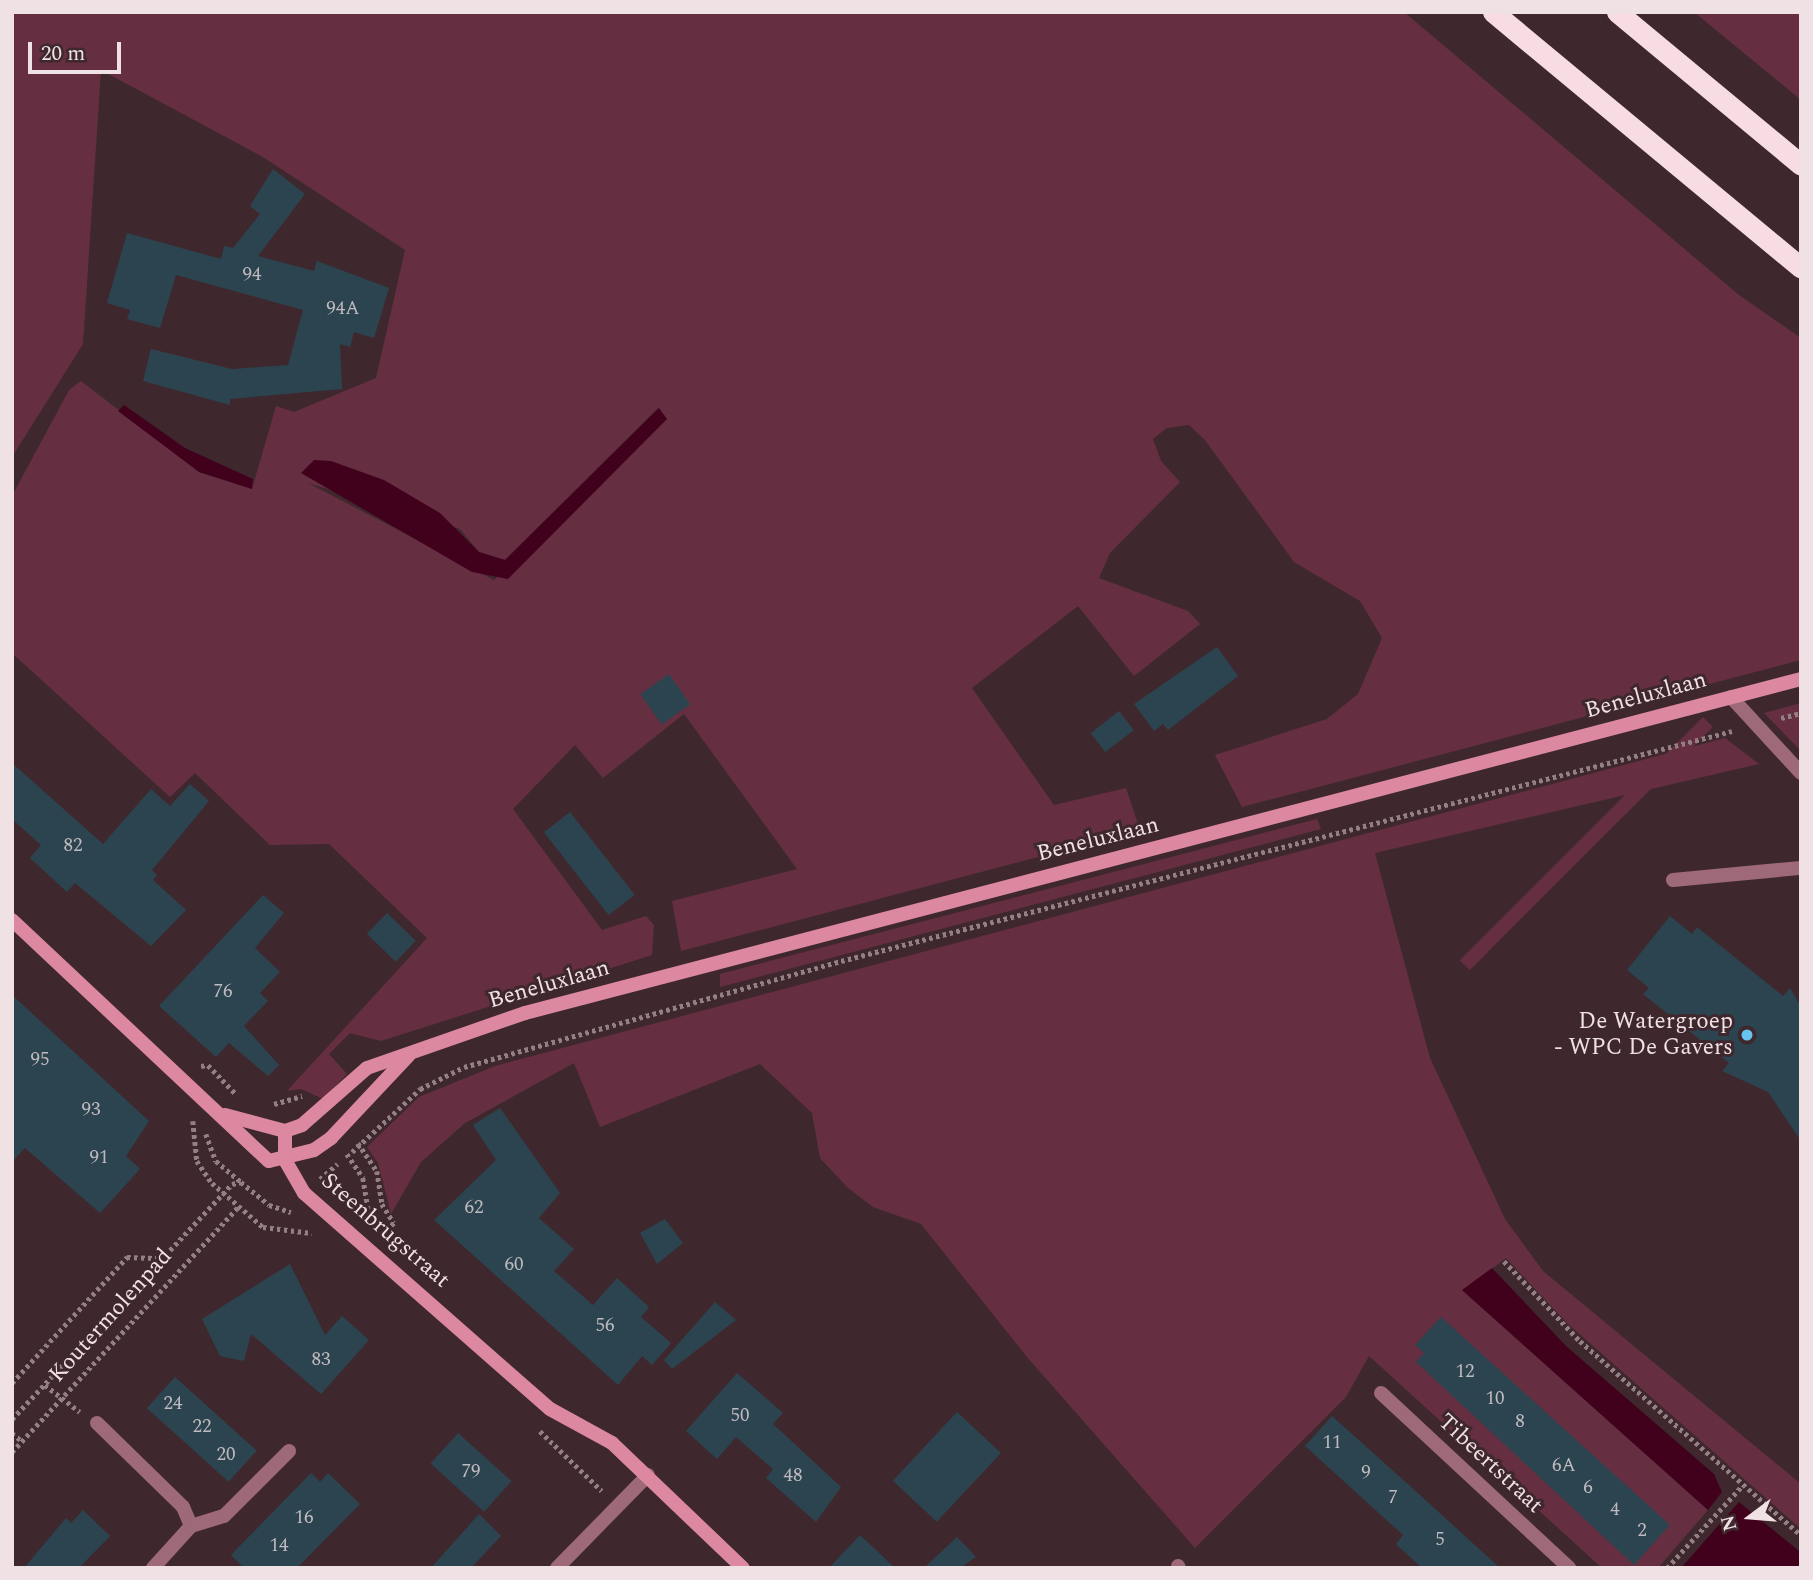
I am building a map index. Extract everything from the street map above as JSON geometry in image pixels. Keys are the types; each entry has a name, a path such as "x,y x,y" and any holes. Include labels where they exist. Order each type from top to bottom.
{"highway":[{"path":"1493,12 1801,268"},
{"path":"1617,12 1801,165"}],"street":[{"name":"Beneluxlaan","path":"285,1131 323,1108 367,1068 525,1013 814,935 1801,679"},
{"path":"1731,697 1801,773"},
{"path":"1673,880 1801,868"},
{"path":"12,920 225,1115 260,1155 285,1160 285,1131 225,1115"},
{"name":"Beneluxlaan","path":"285,1160 314,1150 344,1127 409,1055"},
{"name":"Steenbrugstraat","path":"285,1160 304,1193 388,1263 550,1409 612,1443 743,1568"},
{"name":"Tibeertstraat","path":"1381,1393 1569,1568"},
{"path":"97,1423 183,1507 191,1525"},
{"path":"153,1568 191,1525 224,1516 289,1451"},
{"path":"557,1568 648,1475"}],"path":[{"path":"359,1145 420,1089 464,1067 854,958 1801,713"},
{"path":"177,1070 208,1065 243,1101"},
{"path":"263,1110 298,1095 323,1108"},
{"path":"191,1116 197,1161 239,1206 263,1227 308,1229 318,1238"},
{"path":"344,1127 377,1171 382,1204 394,1223 383,1237 388,1263"},
{"path":"225,1191 242,1182 285,1210"},
{"name":"Koutermolenpad","path":"12,1419 225,1191"},
{"name":"Koutermolenpad","path":"12,1452 239,1206"},
{"name":"Koutermolenpad","path":"12,1383 127,1257 160,1258"},
{"path":"1504,1262 1580,1341 1801,1535"},
{"path":"45,1385 59,1399 97,1423"},
{"path":"528,1421 618,1506"},
{"path":"12,1433 22,1441"},
{"path":"1667,1568 1742,1486"}],"shaded area":[{"path":"12,12 1404,12 1739,295 1801,338 1801,660 1242,807 1215,755 1327,719 1358,694 1382,638 1360,601 1294,562 1205,440 1189,425 1167,428 1153,439 1161,461 1180,482 1110,553 1099,578 1188,611 1200,624 1134,676 1078,606 972,688 1054,805 1126,788 1140,830 681,951 672,901 797,869 684,714 603,778 575,745 513,809 602,930 646,916 654,925 652,955 381,1041 350,1033 329,1054 347,1074 323,1099 301,1089 287,1091 427,938 329,844 270,845 195,773 170,797 12,653 12,496 69,390 81,381 199,472 252,489 276,406 294,412 376,378 405,250 263,157 101,70 83,344 12,457","holes":["658,408 667,419 494,580 308,483 460,529 479,552 505,560"]},
{"path":"1694,12 1801,12 1801,100"},
{"path":"124,405 185,448 253,479 252,489 199,472 118,411"},
{"path":"659,408 667,419 508,579 472,572 301,473 314,460 331,461 384,480 440,513 479,552 505,560"},
{"path":"1801,703 1801,751 1764,713"},
{"path":"1703,717 1713,727 1470,970 1460,960"},
{"path":"1725,738 1759,764 1375,853 1430,1058 1505,1219 1543,1271 1801,1484 1801,1529 1567,1323 1506,1258 1463,1291 1708,1510 1658,1568 1602,1568 1369,1356 1346,1397 1195,1548 1027,1357 921,1224 873,1207 848,1188 820,1158 812,1113 760,1064 600,1127 574,1063 465,1123 421,1162 391,1214 378,1163 367,1147 419,1097 495,1066"},
{"path":"1317,819 1321,829 720,987 720,974"},
{"path":"1492,1268 1566,1346 1714,1474 1722,1492 1708,1510 1462,1290"},
{"path":"1739,1502 1799,1551 1801,1568 1681,1568"}],"building":[{"path":"273,169 305,194 258,256 314,271 317,261 389,288 374,338 354,332 350,347 340,344 342,389 230,399 230,405 143,381 151,349 232,369 288,365 303,310 176,275 160,328 127,319 130,310 107,303 127,233 221,259 224,246 233,248 260,214 250,206"},
{"path":"1217,647 1238,676 1168,730 1163,724 1154,731 1134,704"},
{"path":"669,674 690,704 662,724 640,694"},
{"path":"1119,711 1134,730 1105,752 1091,733"},
{"path":"12,763 103,844 151,789 170,806 190,784 209,801 152,870 157,875 153,880 186,910 151,946 75,883 67,892 30,858 41,845 12,819"},
{"path":"570,812 635,895 609,915 544,832"},
{"path":"263,895 284,913 255,948 280,972 260,993 268,1001 244,1026 279,1065 268,1076 229,1043 216,1057 159,1006"},
{"path":"387,913 416,941 396,962 367,934"},
{"name":"De Watergroep - WPC De Gavers","path":"1670,916 1692,934 1697,927 1783,996 1790,988 1801,1007 1801,1141 1768,1092 1722,1071 1729,1063 1643,994 1649,988 1627,970"},
{"path":"12,995 149,1121 126,1156 140,1169 100,1213 25,1148 12,1162"},
{"path":"500,1108 560,1193 539,1218 574,1249 554,1271 593,1305 617,1278 649,1307 641,1317 671,1343 652,1365 642,1356 618,1385 434,1220 496,1160 473,1125"},
{"path":"665,1219 683,1243 657,1264 640,1233"},
{"path":"290,1264 325,1335 342,1316 369,1340 321,1394 251,1334 244,1361 220,1356 202,1319"},
{"path":"715,1302 736,1320 672,1369 664,1360"},
{"path":"1441,1317 1670,1525 1634,1565 1416,1362 1424,1353 1415,1345"},
{"path":"737,1373 783,1413 773,1424 841,1487 816,1522 766,1478 773,1469 736,1437 717,1459 686,1431"},
{"path":"175,1377 257,1451 229,1482 147,1408"},
{"path":"957,1412 1001,1453 937,1522 893,1481"},
{"path":"1332,1416 1500,1568 1422,1568 1396,1544 1403,1535 1305,1446"},
{"path":"458,1433 512,1481 484,1512 431,1463"},
{"path":"311,1473 320,1482 328,1473 360,1504 297,1568 244,1568 231,1555"},
{"path":"83,1510 110,1536 79,1568 24,1568 66,1518 71,1523"},
{"path":"479,1514 501,1536 471,1568 431,1568"},
{"path":"860,1535 895,1568 829,1568"},
{"path":"957,1537 976,1557 960,1568 924,1568"}],"place":[{"name":"De Watergroep - WPC De Gavers","path":"1747,1035"}]}
